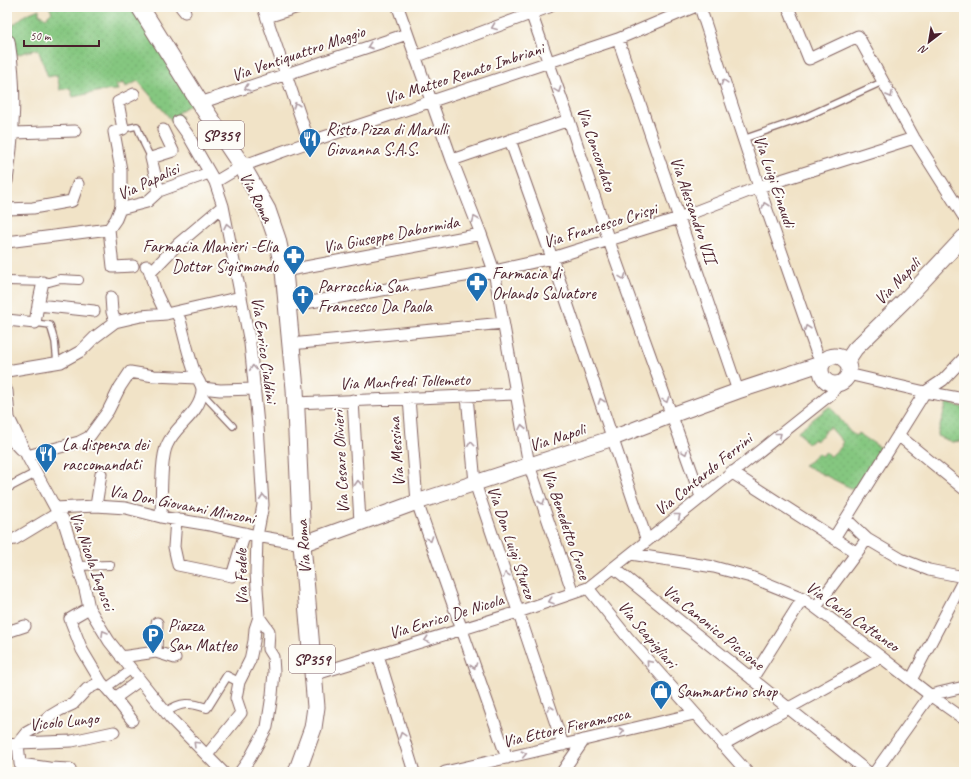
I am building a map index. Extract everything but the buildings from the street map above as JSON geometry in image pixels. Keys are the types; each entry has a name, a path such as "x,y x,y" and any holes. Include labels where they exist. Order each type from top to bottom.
{"main road":[{"name":"Via Roma","path":"140,7 200,103 242,166 267,210 277,239 284,271"},
{"name":"Via Napoli","path":"302,544 417,502 613,438 738,391 838,368 849,358 855,349 906,300 964,237"},
{"name":"SP359","path":"284,271 288,312"},
{"name":"Via Roma","path":"288,312 295,403 302,544 316,707 313,728 297,772"}],"street":[{"path":"298,7 265,12 309,142"},
{"name":"Via Benedetto Croce","path":"398,7 452,160 494,271 529,466 573,593"},
{"path":"415,57 530,10 549,7"},
{"name":"Via Matteo Renato Imbriani","path":"242,166 309,142 618,39 694,7"},
{"name":"Via Luigi Einaudi","path":"700,7 816,354 838,368"},
{"path":"788,7 809,59 858,36 914,138 964,218"},
{"name":"Via Concordato","path":"530,10 569,120 609,241 701,497"},
{"name":"Via Ventiquattro Maggio","path":"200,103 407,34"},
{"path":"7,181 14,133 11,113 14,87 9,59 8,39"},
{"name":"Via Alessandro VII","path":"618,39 738,391"},
{"path":"120,209 121,170 114,132 123,129 118,102 134,94"},
{"path":"452,160 569,120"},
{"name":"Via Enrico Cialdini","path":"178,121 188,135 212,177 223,206 250,343 258,425 263,505 257,536"},
{"path":"159,191 151,158 172,152 163,130"},
{"path":"14,133 75,131"},
{"name":"Via Francesco Crispi","path":"288,312 552,258 679,218 759,187 914,138"},
{"path":"510,140 552,258 647,541"},
{"name":"Via Papalisi","path":"109,230 120,209 147,202 159,191 212,177 242,166"},
{"path":"7,208 34,208 72,201 78,184"},
{"path":"161,517 163,459 167,445 176,430 187,420 200,403 202,390 180,320 171,313 156,293 148,270 223,206"},
{"path":"7,242 109,230 113,267 133,266"},
{"name":"Via Giuseppe Dabormida","path":"284,271 481,234"},
{"path":"7,281 49,282 60,279 79,280"},
{"path":"7,320 36,323 43,282"},
{"path":"111,297 112,312 115,322"},
{"path":"7,371 61,362 81,351 95,337 115,322 141,316 171,313 241,297"},
{"path":"38,305 94,311"},
{"path":"291,344 503,323"},
{"path":"834,538 924,392 943,380 964,358"},
{"path":"838,368 924,392 964,399"},
{"name":"Via Contardo Ferrini","path":"588,588 731,472 831,394 838,368"},
{"path":"27,456 80,442 89,437 108,410 130,372 154,376 197,378"},
{"path":"202,390 255,389"},
{"path":"7,391 9,418 27,456"},
{"name":"Via Manfredi Tollemeto","path":"295,403 516,394"},
{"name":"Via Don Luigi Sturzo","path":"467,396 475,483 563,745"},
{"name":"Via Messina","path":"409,398 417,502 507,758"},
{"name":"Via Cesare Olivieri","path":"353,400 360,522"},
{"path":"7,435 27,456"},
{"path":"898,435 964,489"},
{"name":"Via Nicola Ingusci","path":"27,456 56,510 63,519 78,566 89,608 109,641 166,712 223,772"},
{"path":"731,472 857,553"},
{"path":"7,488 36,473"},
{"path":"96,506 101,474"},
{"name":"Via Don Giovanni Minzoni","path":"56,510 96,506 126,508 161,517 210,524 257,536 302,544"},
{"path":"7,540 15,539 56,510"},
{"path":"176,519 174,547 178,565 232,576 245,533"},
{"path":"846,519 867,539 901,559 929,570 964,578 911,680"},
{"name":"Via Fedele","path":"257,536 256,573 259,617"},
{"path":"816,608 867,539"},
{"name":"Via Carlo Cattaneo","path":"631,554 714,567 751,577 803,598 930,695 964,719"},
{"path":"78,566 110,565"},
{"name":"Via Canonico Piccione","path":"614,568 868,772"},
{"name":"Via Enrico De Nicola","path":"313,675 518,612 588,588"},
{"name":"Via Scapigliari","path":"588,588 628,638 747,772"},
{"path":"752,679 803,598"},
{"path":"89,608 70,620 82,650 104,685 132,720"},
{"path":"207,755 241,713 236,698 239,682 250,660 255,629 259,617"},
{"path":"240,772 250,758 267,727 272,695 274,672 273,656 268,649 269,631 259,617"},
{"path":"156,652 157,624"},
{"path":"7,632 25,626"},
{"path":"121,656 156,652 174,658"},
{"path":"378,655 414,772"},
{"path":"722,745 881,657"},
{"path":"70,772 70,769 49,770 20,764 18,743 26,733 60,710 73,704 87,689 104,685 132,670"},
{"path":"166,712 176,706 184,704 196,704 207,708 227,676 239,682"},
{"path":"114,698 140,680"},
{"path":"875,772 930,695 964,687"},
{"name":"Via Ettore Fieramosca","path":"445,772 694,714"},
{"name":"Vicolo Lungo","path":"7,746 18,743 72,740 114,732"},
{"path":"562,772 584,740"}],"lane":[{"path":"743,139 801,119 882,82"},
{"path":"123,129 137,126 151,158"},
{"path":"36,323 50,325 55,342 57,363"},
{"path":"202,390 233,426"}],"green space":[{"path":"49,7 134,7 193,103 177,113 182,117 173,122 138,81 126,87 124,83 116,85 118,90 101,91 73,97 70,88 60,90 57,75 48,77 38,49 15,55 12,26 25,15 39,9 39,14 46,18 52,12"},
{"path":"947,402 964,408 964,437 961,441 952,442 937,436"},
{"path":"830,406 850,432 856,436 858,433 884,450 859,492 804,465 812,460 811,459 818,453 821,456 826,452 830,457 842,446 841,444 843,442 830,427 815,441 814,439 808,444 798,431"}],"place":[{"name":"Risto Pizza di Marulli Giovanna S.A.S.","path":"310,158"},
{"name":"Farmacia Manieri -Elia Dottor Sigismondo","path":"294,276"},
{"name":"Farmacia di Orlando Salvatore","path":"477,302"},
{"name":"Parrocchia San Francesco Da Paola","path":"303,316"},
{"name":"La dispensa dei raccomandati","path":"46,474"},
{"name":"Piazza San Matteo","path":"153,654"},
{"name":"Sammartino shop","path":"661,710"}]}
